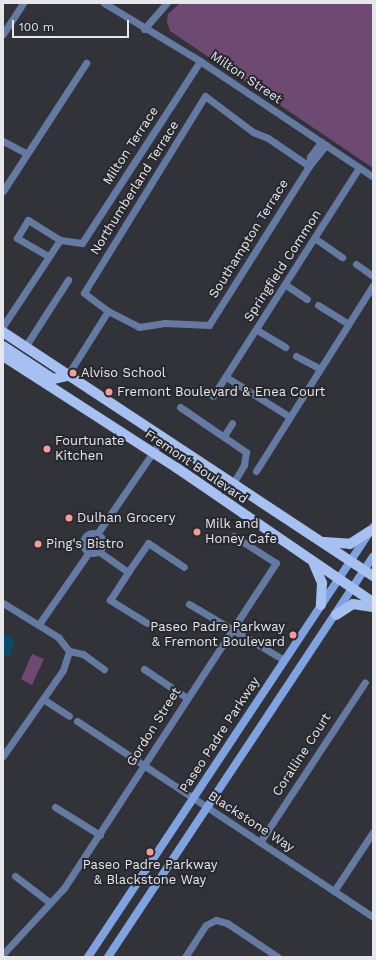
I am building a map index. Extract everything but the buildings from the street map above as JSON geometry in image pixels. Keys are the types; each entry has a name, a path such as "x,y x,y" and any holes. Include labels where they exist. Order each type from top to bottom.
{"main road":[{"name":"Fremont Boulevard","path":"3,332 162,439 369,573"},
{"path":"3,346 53,379 67,376"},
{"name":"Fremont Boulevard","path":"3,356 153,453 373,602"},
{"path":"320,541 350,544 372,529"},
{"name":"Paseo Padre Parkway","path":"88,957 372,529"},
{"path":"108,957 209,809 353,588 369,573 373,557"},
{"path":"313,562 322,583 321,605"},
{"path":"336,615 353,604 373,606"}],"street":[{"path":"3,34 23,3"},
{"name":"Milton Street","path":"104,3 144,29 200,61 373,177"},
{"path":"144,29 167,3"},
{"name":"Milton Terrace","path":"60,240 82,243 200,61"},
{"path":"3,190 86,63"},
{"name":"Northumberland Terrace","path":"108,311 84,293 206,96 253,132 268,138 309,166"},
{"path":"3,141 27,154"},
{"name":"Southampton Terrace","path":"108,311 139,327 165,323 209,325 309,166 310,157 324,144"},
{"name":"Springfield Common","path":"213,396 316,239 359,168"},
{"path":"3,326 60,240 28,220 17,238 48,256"},
{"path":"316,239 342,257"},
{"path":"356,264 373,276"},
{"path":"25,347 68,280"},
{"path":"286,285 307,299"},
{"path":"256,471 373,285"},
{"path":"318,305 348,324"},
{"path":"67,376 108,311"},
{"path":"256,330 285,347"},
{"path":"296,356 320,369"},
{"path":"226,376 290,417"},
{"path":"180,407 242,448 246,455 232,485"},
{"path":"224,436 232,423"},
{"path":"97,534 162,439"},
{"path":"97,534 89,534 83,539 84,548 89,552 98,551 128,572"},
{"path":"97,534 102,541 98,551"},
{"name":"Gordon Street","path":"3,954 49,902 64,888 276,563 234,536"},
{"path":"147,624 110,600 128,572 148,543 184,567"},
{"path":"39,624 89,552"},
{"path":"3,603 58,637 68,651 83,654 104,669"},
{"path":"189,604 284,660"},
{"path":"3,756 63,670 68,651"},
{"path":"144,669 187,698"},
{"name":"Coralline Court","path":"260,842 365,682"},
{"path":"43,699 69,716"},
{"name":"Blackstone Way","path":"77,722 373,917"},
{"path":"55,807 100,835"},
{"path":"334,891 373,832"},
{"path":"15,876 49,902"},
{"path":"185,957 206,924 216,920 226,923 278,957"}],"shaded area":[{"path":"180,3 373,3 373,168 170,31 167,22 168,14"},
{"path":"32,654 44,659 32,685 21,679"}],"water":[{"path":"4,634 9,635 14,642 10,657 4,654"}],"place":[{"name":"Alviso School","path":"73,373"},
{"name":"Fremont Boulevard & Enea Court","path":"109,392"},
{"name":"Fourtunate Kitchen","path":"47,449"},
{"name":"Dulhan Grocery","path":"69,518"},
{"name":"Milk and Honey Cafe","path":"197,532"},
{"name":"Ping's Bistro","path":"38,544"},
{"name":"Paseo Padre Parkway & Fremont Boulevard","path":"293,635"},
{"name":"Paseo Padre Parkway & Blackstone Way","path":"150,852"}]}
